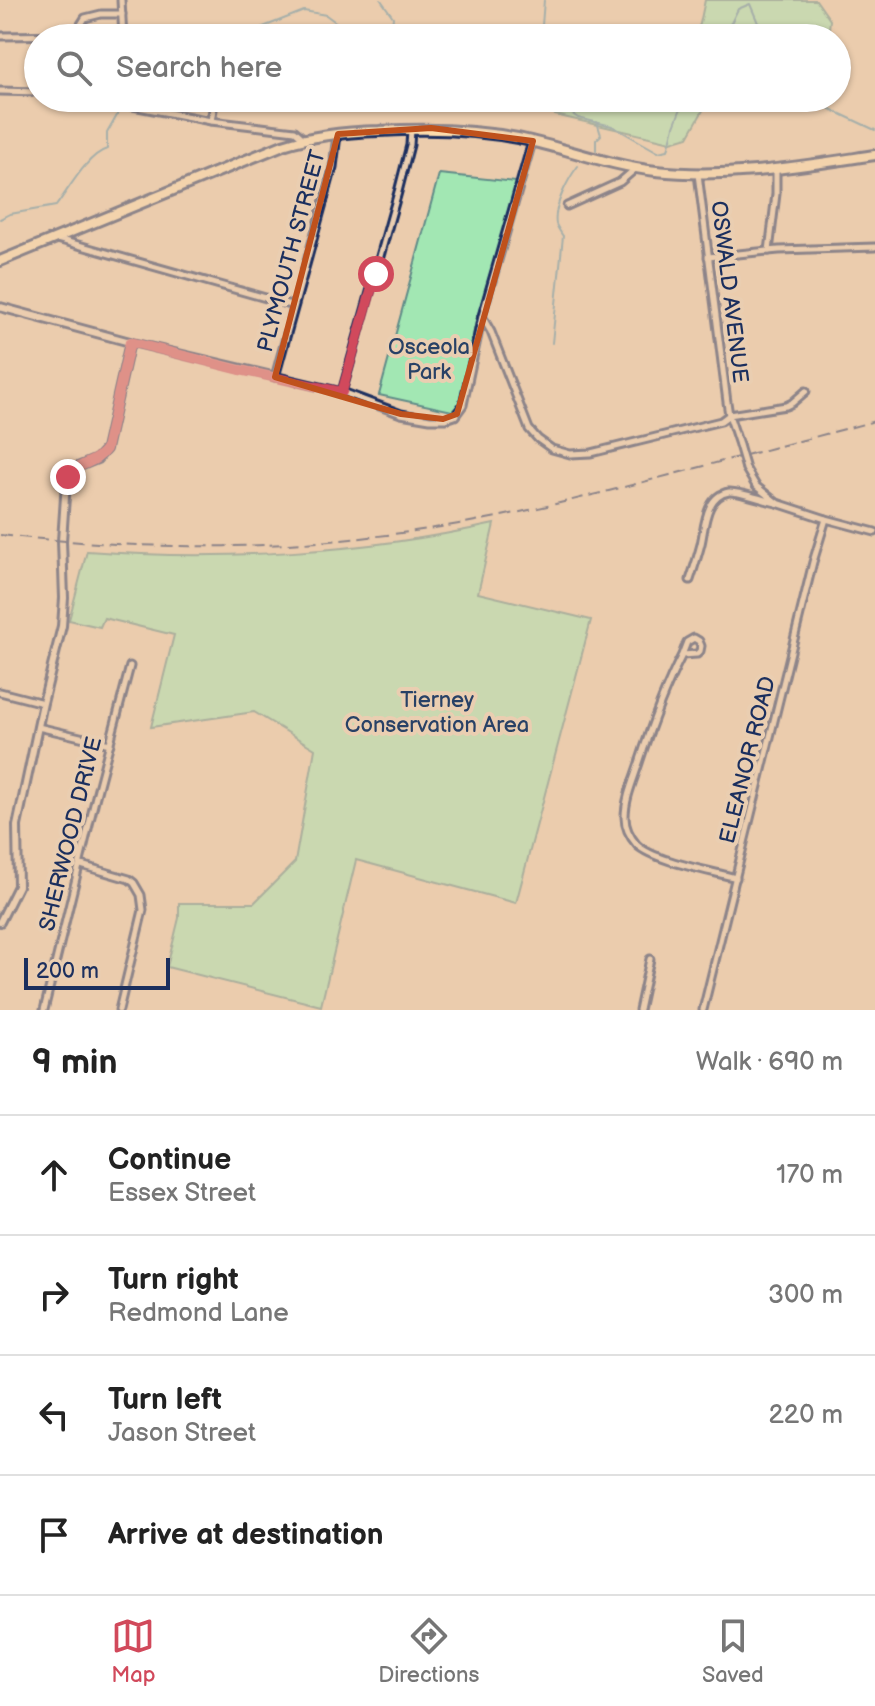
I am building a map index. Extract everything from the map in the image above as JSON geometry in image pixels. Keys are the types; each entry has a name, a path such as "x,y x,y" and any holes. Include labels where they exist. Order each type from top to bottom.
{"highway":[{"path":"0,261 256,156 304,139 338,134 411,129 459,130 533,141 635,168 698,174 776,169 875,155"}],"street":[{"path":"121,0 122,24"},
{"path":"81,24 85,18 101,14 122,14"},
{"path":"0,36 24,36"},
{"path":"0,91 24,92"},
{"path":"166,112 295,131 304,139"},
{"path":"211,121 213,112"},
{"path":"342,392 398,192 411,129"},
{"name":"PLYMOUTH STREET","path":"275,377 333,167 338,134"},
{"path":"0,307 130,342 342,392 401,414 446,419 455,416 464,402 482,316 533,141"},
{"path":"567,206 620,182 635,168"},
{"path":"769,251 776,169"},
{"name":"OSWALD AVENUE","path":"698,174 729,415 746,469 756,486 777,503"},
{"path":"57,239 294,306"},
{"path":"708,257 875,247"},
{"path":"482,316 529,429 535,437 561,452 575,454 603,450 721,421 729,415 786,406 806,391"},
{"path":"0,922 18,886 17,826 64,612 62,541 66,482 70,472 97,459 106,449 130,342"},
{"path":"690,580 709,508 726,493 735,492 875,532"},
{"name":"ELEANOR ROAD","path":"703,1010 826,519"},
{"path":"682,655 661,701 631,787 626,826 634,841 652,855 736,878"},
{"name":"SHERWOOD DRIVE","path":"44,1010 130,666"},
{"path":"0,692 43,703"},
{"path":"38,727 110,744"},
{"path":"81,865 129,879 141,895 142,918 119,1010"},
{"path":"639,1010 650,959"}],"highlighted area":[{"path":"431,128 533,141 457,414 443,419 401,414 275,377 338,134"}],"green space":[{"path":"705,0 816,0 830,20 830,24 700,24"},
{"path":"556,112 702,112 688,137 671,142 555,115"},
{"name":"Osceola Park","path":"439,174 517,182 476,321 459,405 452,411 379,395"},
{"name":"Tierney Conservation Area","path":"494,524 478,593 591,620 516,903 356,860 321,1006 167,967 179,918 179,903 254,903 295,862 315,749 254,712 151,727 174,635 104,618 100,627 69,620 87,551 188,555 292,552 395,542"}],"waterway":[{"path":"381,0 393,17 392,24"},
{"path":"542,24 544,0"},
{"path":"730,24 738,9 750,4 758,24"},
{"path":"271,24 304,11 326,15 338,24"},
{"path":"0,219 10,214 56,206 92,158 107,149 107,133 119,112"},
{"path":"569,112 578,118 612,126 658,152 668,150 680,112"},
{"path":"837,112 875,130"},
{"path":"596,150 596,140 601,135 597,122"},
{"path":"552,343 563,236 556,224 557,210 578,166"}],"railway":[{"path":"0,535 161,546 268,545 374,536 459,524 550,505 875,421"}],"route":[{"path":"68,477 75,468 97,459 106,449 130,342 342,392 376,274"}]}
